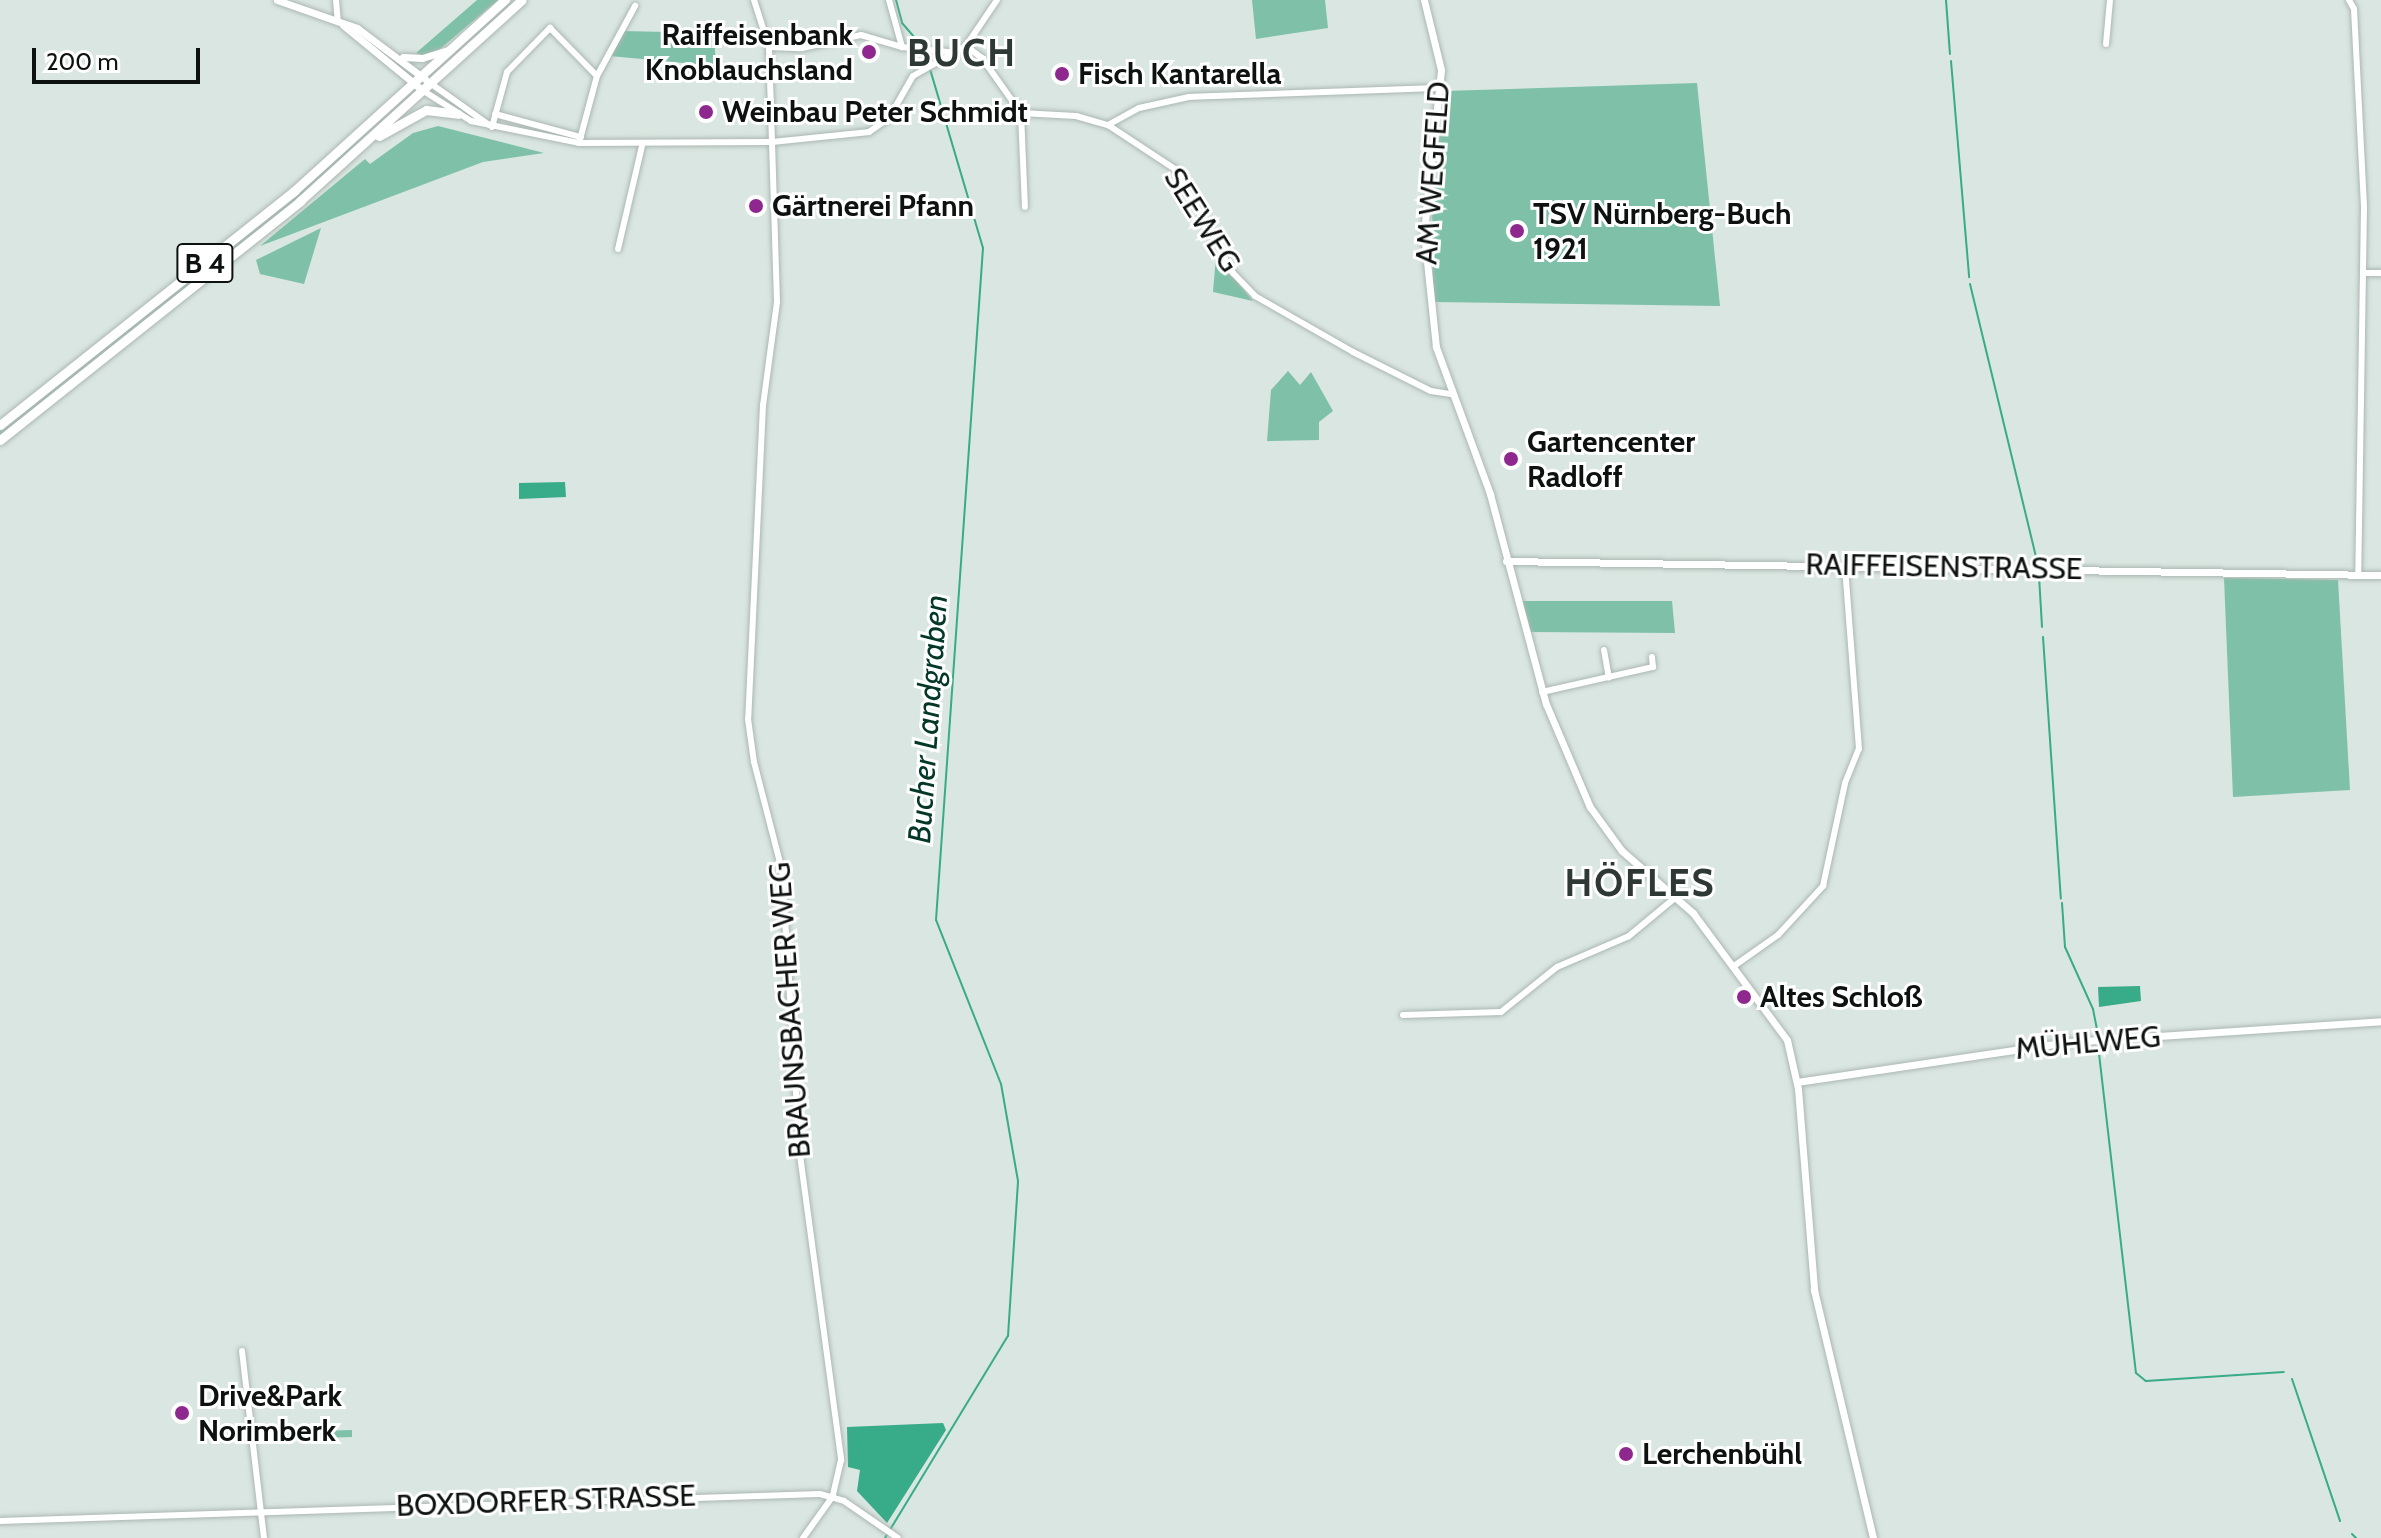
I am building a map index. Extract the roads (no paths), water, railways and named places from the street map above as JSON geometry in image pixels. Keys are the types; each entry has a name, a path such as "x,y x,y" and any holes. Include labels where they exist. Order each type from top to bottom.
{"main road":[{"name":"B 4","path":"0,440 289,209 365,142 450,50 505,0"},
{"name":"B 4","path":"0,425 294,191 522,0"},
{"name":"B 4","path":"365,142 426,110 458,114"}],"street":[{"path":"277,0 338,21 397,55 422,83 458,114 492,127 642,146 772,142 876,130 889,118 907,83 966,46 997,0"},
{"path":"336,0 338,21 422,83 492,127"},
{"name":"BRAUNSBACHER WEG","path":"754,0 769,47 777,302 763,405 748,719 784,879 798,1129 840,1445 833,1496"},
{"path":"889,0 902,47"},
{"name":"AM WEGFELD","path":"1424,0 1440,58 1440,88 1427,182 1425,259 1432,329 1451,394 1489,489 1542,692 1597,817 1631,860 1676,897 1784,1031 1797,1082 1814,1290 1873,1538"},
{"path":"2106,44 2110,0"},
{"path":"2349,0 2354,9 2365,273 2358,575"},
{"path":"580,140 597,76 635,6"},
{"path":"492,127 507,72 550,28 597,76"},
{"path":"769,47 802,48 861,35 902,47 957,53"},
{"path":"966,46 982,58 1021,113 1025,207"},
{"path":"397,55 422,58 450,50"},
{"path":"1108,125 1139,108 1189,97 1440,88"},
{"name":"SEEWEG","path":"1021,113 1076,116 1108,125 1175,169 1233,273 1255,296 1353,352 1431,391 1451,394"},
{"path":"495,114 580,140"},
{"path":"618,249 642,146"},
{"path":"2365,273 2381,273"},
{"name":"RAIFFEISENSTRASSE","path":"1506,561 2381,575"},
{"path":"1734,966 1778,935 1823,886 1845,783 1859,749 1845,566"},
{"path":"1604,650 1609,678"},
{"path":"1542,692 1653,667 1652,657"},
{"path":"1403,1015 1501,1012 1557,967 1629,936 1676,897"},
{"name":"MÜHLWEG","path":"1797,1082 2068,1042 2381,1021"},
{"path":"242,1351 264,1538"},
{"path":"803,1538 833,1496 895,1536"},
{"name":"BOXDORFER STRASSE","path":"0,1521 259,1509 833,1496"}],"waterway":[{"name":"Bucher Landgraben","path":"896,0 902,23 922,46"},
{"path":"1946,0 1950,54"},
{"name":"Bucher Landgraben","path":"885,1538 1008,1336 1018,1181 1001,1084 936,920 983,248 925,52"},
{"path":"1951,61 1969,277"},
{"path":"1970,284 2038,565"},
{"path":"2039,576 2042,627"},
{"path":"2043,637 2061,898"},
{"path":"2062,903 2065,947 2093,1009 2098,1035"},
{"path":"2098,1045 2136,1373 2146,1381 2284,1372"},
{"path":"2292,1379 2340,1521"},
{"path":"2352,1534 2356,1538"}],"place":[{"name":"Raiffeisenbank Knoblauchsland","path":"869,52"},
{"name":"Fisch Kantarella","path":"1062,74"},
{"name":"Weinbau Peter Schmidt","path":"706,112"},
{"name":"Gärtnerei Pfann","path":"756,206"},
{"name":"TSV Nürnberg-Buch 1921","path":"1517,231"},
{"name":"Gartencenter Radloff","path":"1511,459"},
{"name":"Altes Schloß","path":"1744,997"},
{"name":"Drive&Park Norimberk","path":"182,1413"},
{"name":"Lerchenbühl","path":"1626,1454"}],"district":[{"name":"BUCH","path":"962,53"},
{"name":"HÖFLES","path":"1640,883"}]}
